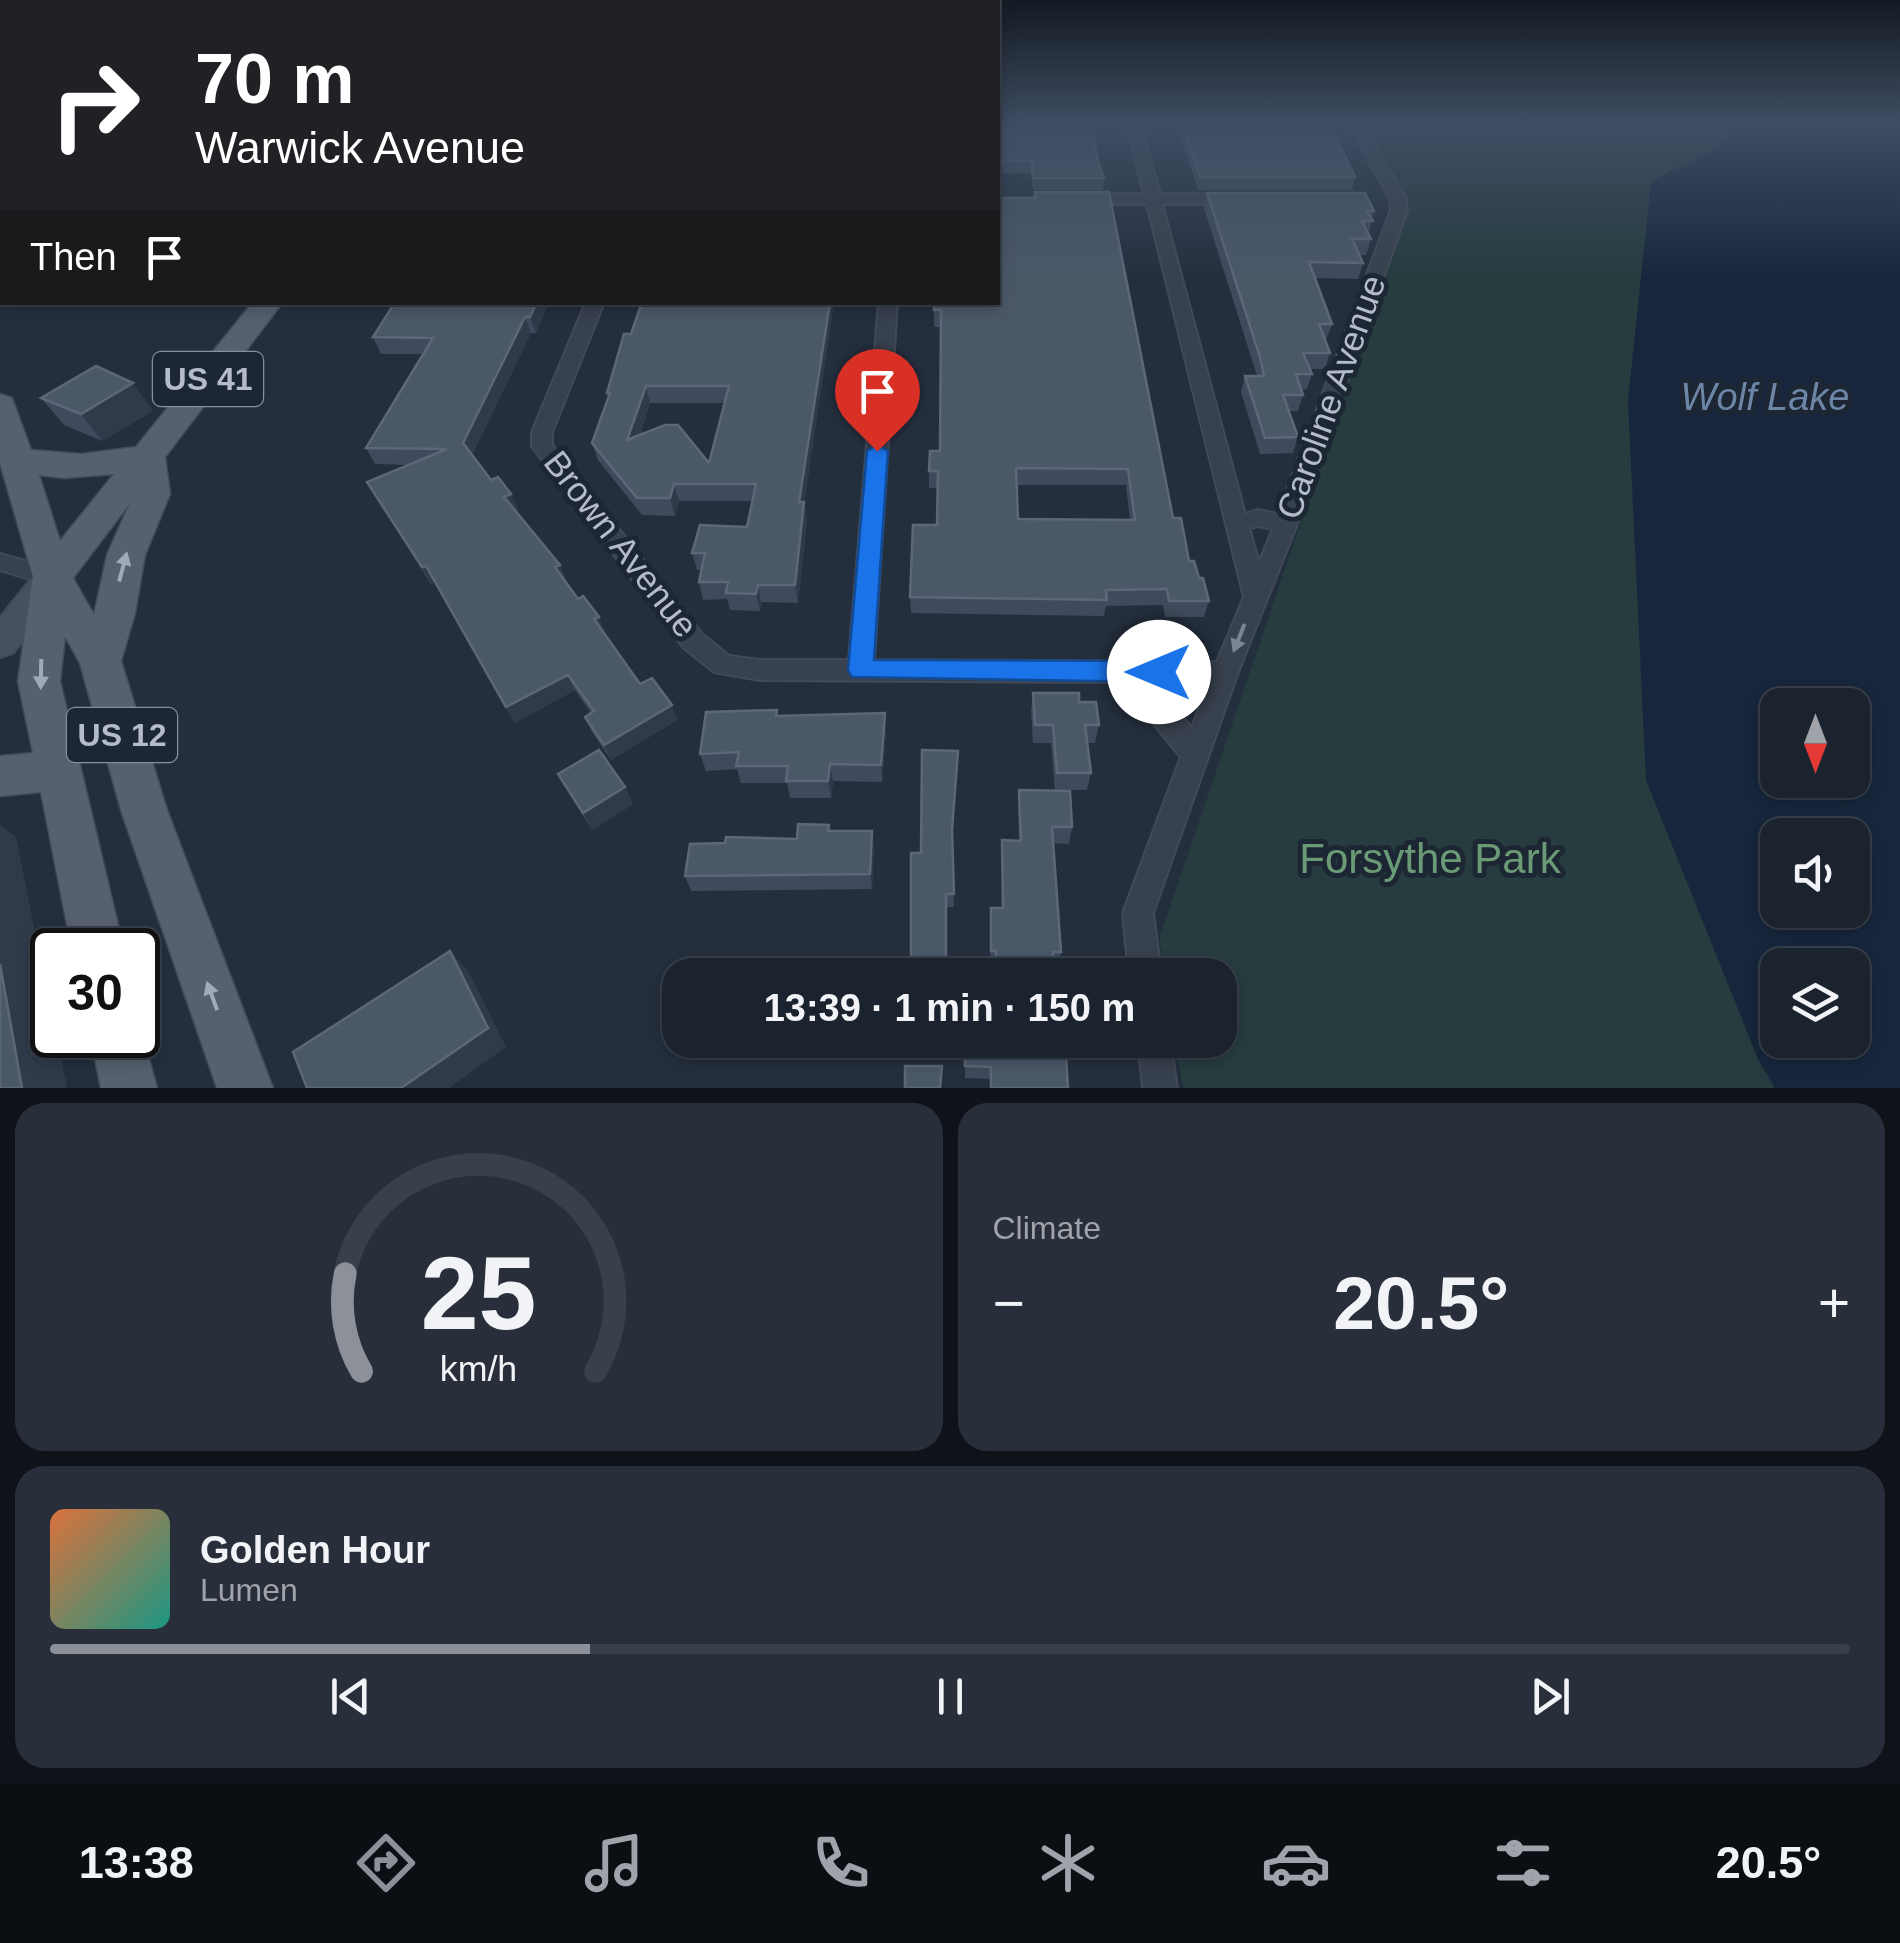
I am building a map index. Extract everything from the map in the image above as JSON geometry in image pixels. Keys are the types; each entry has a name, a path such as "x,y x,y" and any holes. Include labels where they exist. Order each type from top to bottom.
{"main road":[{"name":"US 41","path":"52,577 267,305"},
{"name":"US 12","path":"0,404 52,577 100,661 144,810 246,1088"},
{"path":"14,458 39,467 79,468 148,456 152,494 126,555 115,613 100,661"},
{"name":"US 12","path":"52,577 38,681 93,928"},
{"path":"0,776 59,771"},
{"path":"122,1058 129,1088"}],"street":[{"path":"1148,176 1256,597"},
{"name":"Caroline Avenue","path":"1144,958 1138,913 1225,672 1286,524 1399,210 1388,199 1378,176"},
{"path":"1059,199 1244,199"},
{"name":"Brown Avenue","path":"594,305 542,432 542,446 693,640 723,665 760,670 860,670"},
{"path":"888,305 860,670 1225,672"},
{"path":"1237,524 1258,518 1286,524"},
{"path":"0,562 52,577 0,642"},
{"path":"1126,671 1176,727 1195,755"},
{"path":"1156,1058 1160,1088"}],"green space":[{"name":"Forsythe Park","path":"1393,176 1663,176 1651,182 1758,1059 1775,1088 1183,1088 1178,1058 1237,1058 1237,958 1162,958 1159,939 1409,205"}],"water":[{"name":"Wolf Lake","path":"1661,176 1900,176 1900,1088 1775,1088 1758,1059 1646,780 1628,401 1651,181"}],"building":[{"path":"1033,176 1104,178 1033,178"},
{"path":"1200,176 1355,177 1200,177"},
{"path":"1035,192 1109,192 1173,518 1181,518 1189,561 1194,561 1199,578 1203,578 1209,601 1169,601 1167,589 1106,590 1107,600 910,597 913,525 937,525 938,471 929,471 930,451 940,451 941,310 934,310 934,305 1000,305 1000,198 1035,198","holes":["1016,468 1128,469 1135,520 1018,519"]},
{"path":"1207,193 1365,193 1374,211 1367,211 1373,221 1362,221 1371,239 1352,239 1363,263 1309,262 1332,324 1319,324 1330,353 1303,353 1312,374 1296,374 1303,395 1283,395 1298,437 1265,438 1245,376 1264,376 1260,357"},
{"path":"393,305 536,305 530,317 525,317 463,443 491,480 498,477 511,494 504,497 560,565 555,567 578,599 583,596 599,617 594,619 640,684 652,678 672,705 604,745 585,717 594,711 568,675 506,707 426,566 422,567 367,482 447,449 366,448 433,338 373,337"},
{"path":"641,305 830,305 799,502 804,502 795,585 758,585 756,594 726,593 728,582 699,582 705,553 692,553 700,525 747,527 756,484 674,484 670,498 637,498 592,443 610,393 624,334 631,334","holes":["646,386 729,386 709,463 678,425 665,425 627,440"]},
{"path":"96,366 133,383 81,414 41,398"},
{"path":"1033,693 1079,693 1079,702 1096,702 1099,725 1085,725 1091,773 1057,773 1053,725 1035,725"},
{"path":"777,710 776,716 885,713 881,765 830,764 828,781 786,781 788,766 736,766 739,752 700,754 706,712"},
{"path":"599,750 625,787 583,813 558,774"},
{"path":"922,750 958,751 952,830 954,894 946,894 946,958 911,958 911,853 921,853"},
{"path":"1019,790 1070,791 1072,827 1052,827 1061,952 1053,952 1053,958 996,958 996,951 991,951 991,908 1003,908 1002,840 1021,841"},
{"path":"798,824 829,825 828,831 872,831 870,874 685,876 690,844 725,843 726,837 797,839"},
{"path":"450,951 488,1028 401,1088 307,1088 293,1052"},
{"path":"0,964 22,1088 0,1088"},
{"path":"965,1058 1066,1058 1068,1088 991,1088 991,1067 965,1066"},
{"path":"905,1066 942,1066 940,1088 905,1088"}],"route":[{"path":"877,451 860,670 1159,672"}]}
